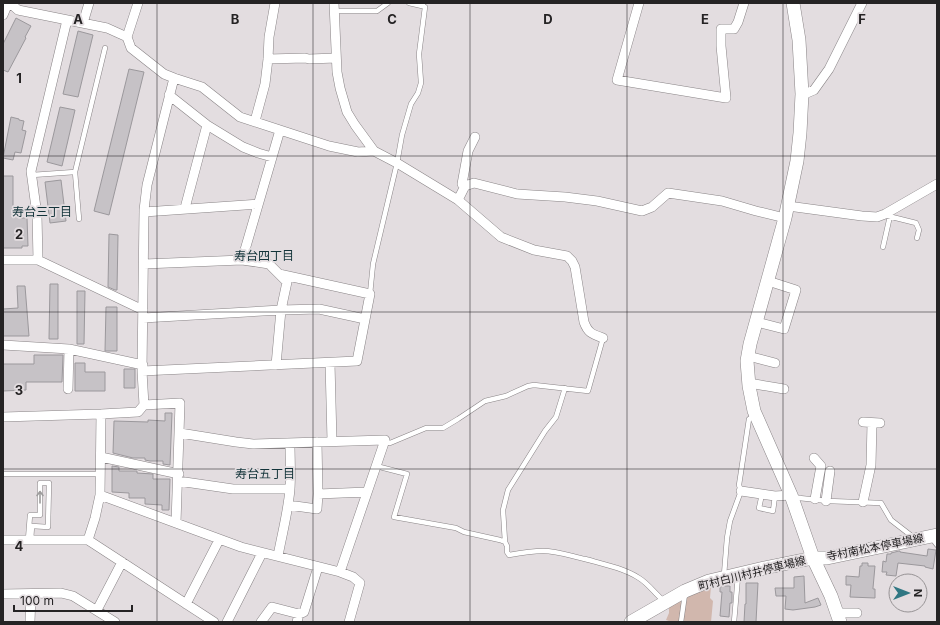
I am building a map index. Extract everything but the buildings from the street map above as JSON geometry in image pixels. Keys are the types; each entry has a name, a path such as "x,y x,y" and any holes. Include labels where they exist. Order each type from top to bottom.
{"street":[{"path":"3,15 9,3 18,10 107,28 127,37"},
{"path":"83,23 89,3"},
{"path":"138,3 127,37 130,48 164,74 202,87 240,117 334,147 358,152 374,151"},
{"path":"255,121 265,84 269,37 275,3"},
{"path":"639,3 617,80 726,98 721,46 721,29 734,29 738,22 744,3"},
{"path":"793,3 799,40 802,94 797,161 786,218 750,344 747,362 749,383 756,414 791,495 813,558"},
{"path":"802,94 814,90 829,69 862,3"},
{"path":"334,7 337,72 340,88 347,112 354,125 374,151 397,163 458,200 501,237 534,250 567,256 575,267 586,329 594,335 603,338"},
{"path":"38,260 37,215 31,171 67,20"},
{"path":"268,60 336,58"},
{"path":"3,417 138,412 144,405 142,368 144,212 147,185 174,78"},
{"path":"169,95 207,124 243,147 272,157"},
{"path":"185,208 207,124"},
{"path":"242,260 280,130"},
{"path":"465,186 462,184 468,151 475,137"},
{"path":"458,200 465,186 474,183 517,194 597,201 642,210 652,207 668,193 722,201 756,212 786,218"},
{"path":"788,206 862,216 887,216 937,184"},
{"path":"144,212 258,204"},
{"path":"3,260 38,260 143,314 319,309 365,319"},
{"path":"144,264 242,260 269,264 287,282 281,310 276,365"},
{"path":"3,345 69,349 142,368 357,362 370,294 279,274"},
{"path":"757,322 784,329 796,290 768,281"},
{"path":"68,389 69,349"},
{"path":"748,356 775,364"},
{"path":"330,363 332,441"},
{"path":"749,383 784,389"},
{"path":"144,405 180,403 179,478 176,523"},
{"path":"88,540 96,518 100,495 101,414"},
{"path":"863,502 871,465 871,423"},
{"path":"180,433 253,444 385,440 340,572"},
{"path":"288,505 317,509 317,442"},
{"path":"278,556 290,489 290,443"},
{"path":"101,457 179,478 233,489 290,489"},
{"path":"814,458 821,466 815,499"},
{"path":"826,501 830,471"},
{"path":"741,491 775,496 791,495"},
{"path":"318,494 367,492"},
{"path":"100,495 219,540 262,553 340,572 353,577 360,583 349,622"},
{"name":"寺村南松本停車場線","path":"813,558 827,558 916,539 935,539"},
{"path":"3,540 88,540 214,622"},
{"path":"186,604 219,540"},
{"path":"227,622 262,553"},
{"name":"町村白川村井停車場線","path":"631,622 685,591 708,582 813,558 831,596 838,617"},
{"path":"96,610 122,562"},
{"path":"261,622 272,607 298,618 304,612 318,567"},
{"path":"3,594 62,593 73,596 115,622"},
{"path":"30,622 31,594"},
{"path":"838,617 857,613"}],"lane":[{"path":"334,7 377,11 388,3"},
{"path":"370,294 373,264 397,163 402,135 411,104 418,93 421,83 419,54 424,5 422,6 409,3"},
{"path":"80,218 75,172 105,48"},
{"path":"32,175 75,172"},
{"path":"883,247 887,216 916,223 919,230 916,238"},
{"path":"384,442 390,443 426,428 443,428 484,401 506,396 528,386 534,385 588,391 603,338"},
{"path":"565,388 556,417 545,431 508,490 503,510 507,552 509,555 543,551 562,554 618,568 641,579 665,602"},
{"path":"724,578 726,538 730,521 741,491 739,485 749,419 756,414"},
{"path":"376,466 407,474 394,517 456,528 464,532 505,542"},
{"path":"3,474 100,474"},
{"path":"40,483 49,483 48,527 32,526 30,540 30,515 40,515 40,483"},
{"path":"762,494 759,508 773,511 775,496"},
{"path":"791,495 799,498 826,501 881,503 891,520 916,539"},
{"path":"734,622 738,574"},
{"path":"681,622 685,591"}],"shaded area":[{"path":"711,586 710,598 713,601 711,622 683,622 687,595"},
{"path":"682,598 679,622 666,620 669,613 669,606"}],"district":[{"name":"寿台三丁目","path":"42,212"},
{"name":"寿台四丁目","path":"264,256"},
{"name":"寿台五丁目","path":"265,474"}]}
